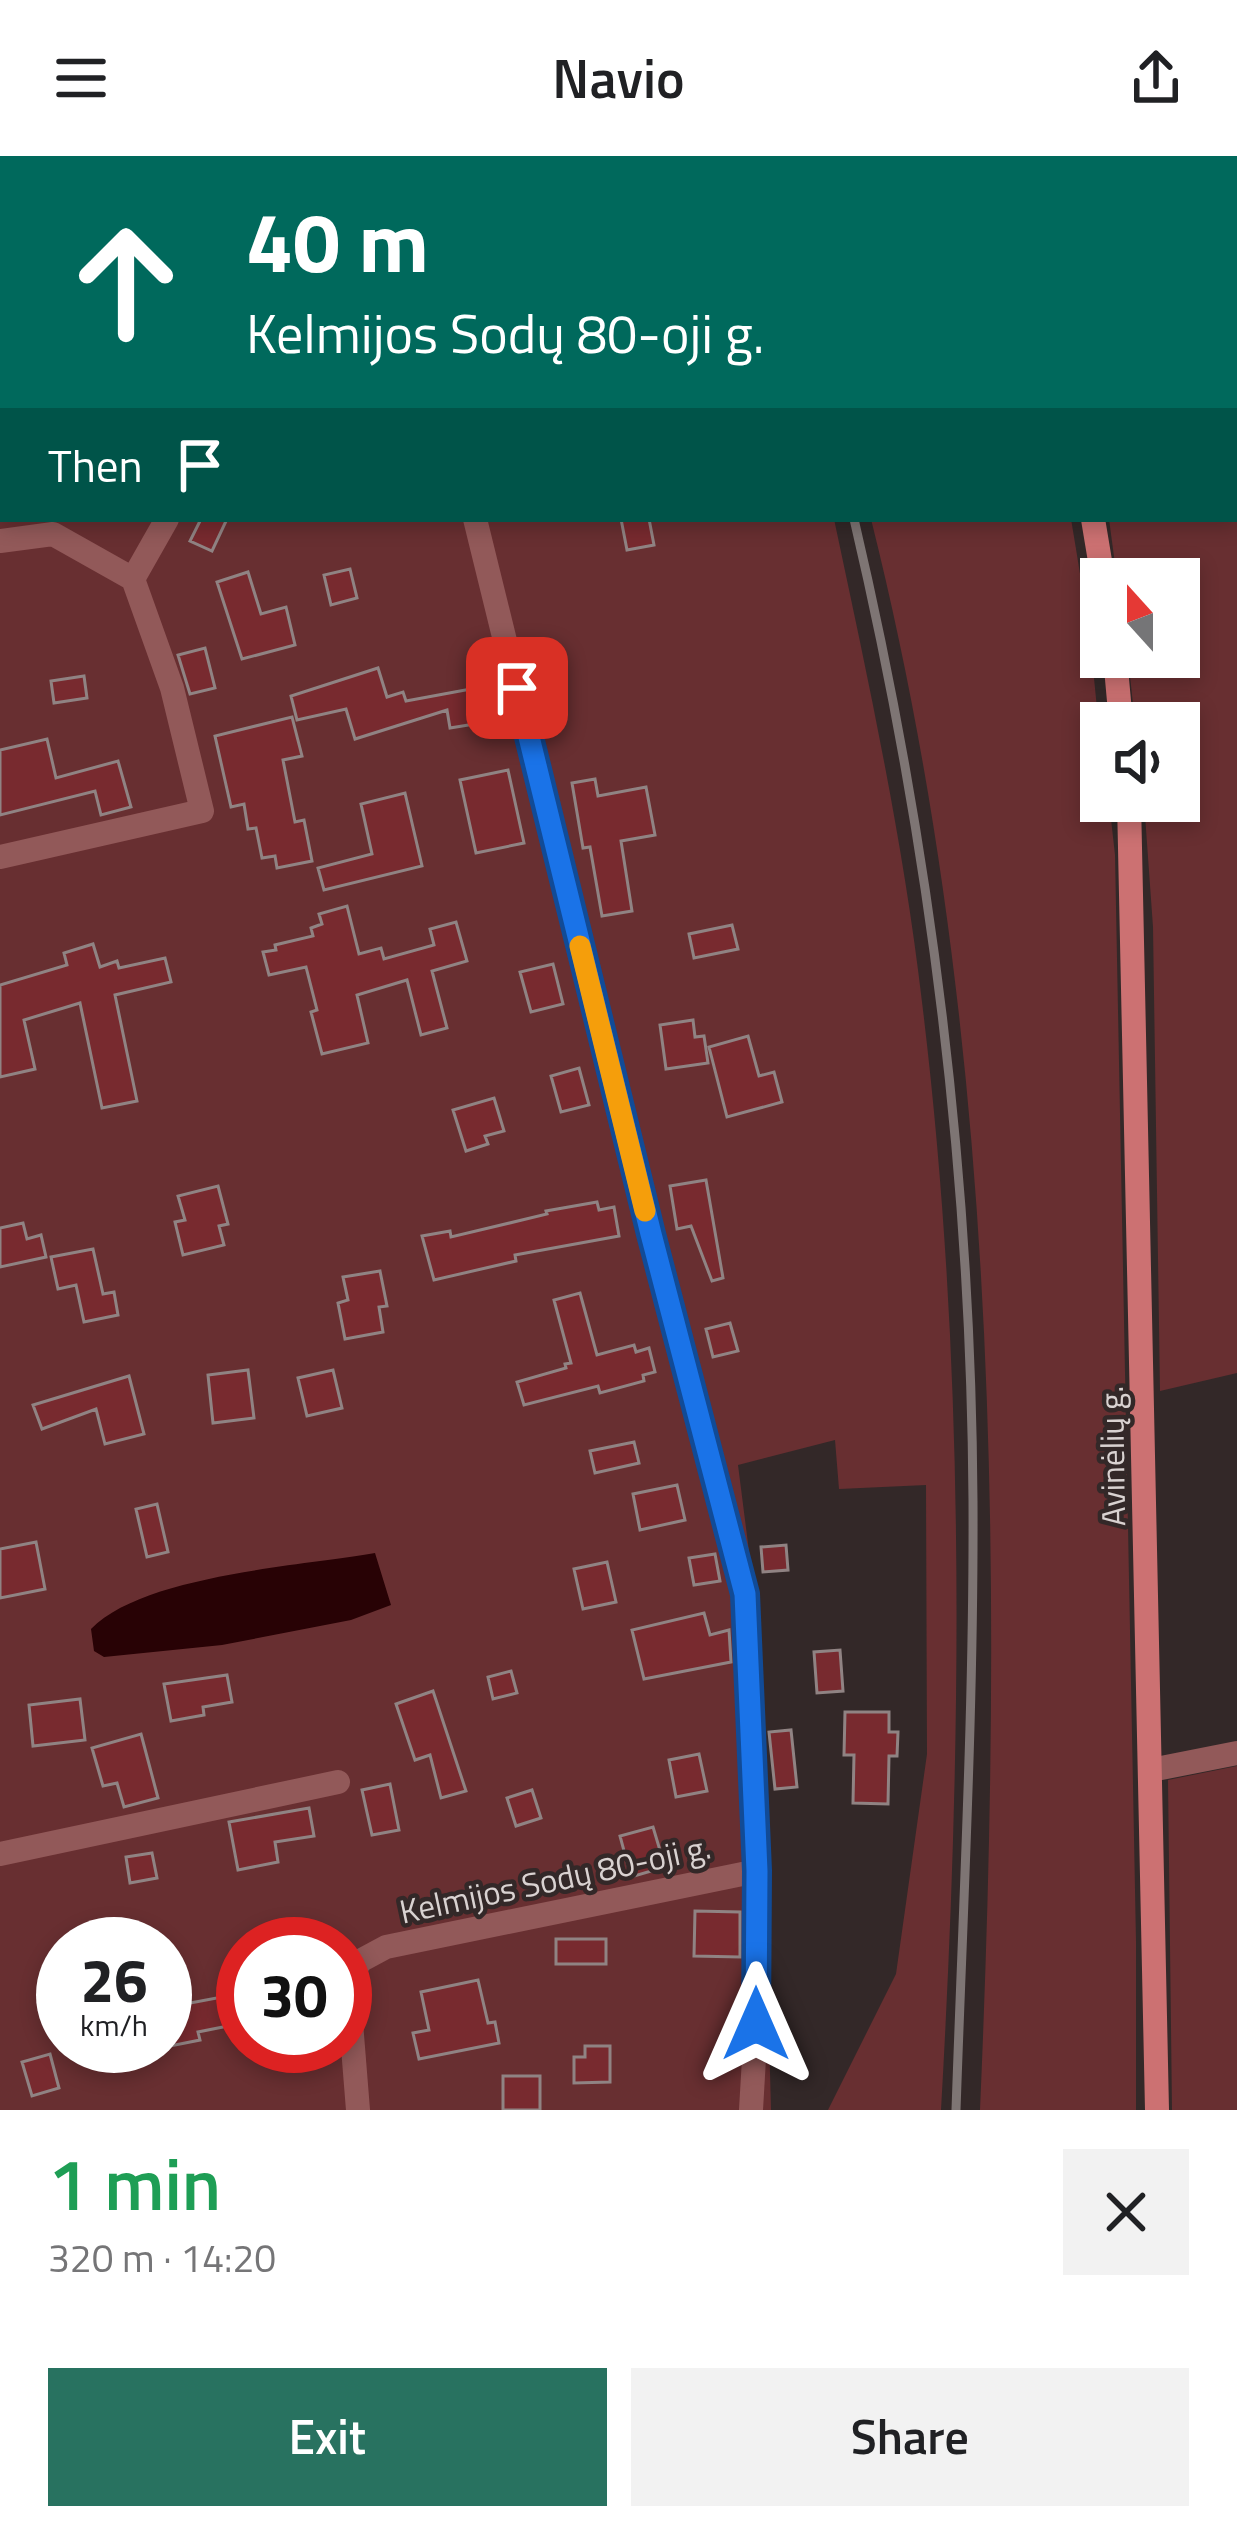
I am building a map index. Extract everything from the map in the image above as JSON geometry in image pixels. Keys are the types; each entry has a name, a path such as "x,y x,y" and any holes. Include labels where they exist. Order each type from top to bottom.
{"main road":[{"path":"1094,522 1100,558"},
{"name":"Avinėlių g.","path":"1129,822 1156,2110"}],"street":[{"path":"133,579 165,522"},
{"name":"Kelmijos Sodų 80-oji g.","path":"358,2110 348,1985 360,1961 386,1947 757,1871 745,1594 476,522"},
{"path":"0,541 53,534 133,579 172,688 202,812 0,857"},
{"path":"1151,1770 1237,1753"},
{"path":"0,1854 338,1782"},
{"path":"751,2110 757,1871"}],"shaded area":[{"path":"0,522 835,522 905,880 937,1140 947,1278 956,1694 941,2110 828,2110 896,1974 927,1754 926,1485 839,1489 835,1440 738,1465 758,1622 771,2110 0,2110"},
{"path":"872,522 1072,522 1080,573 1080,678 1094,678 1096,702 1080,702 1080,822 1111,822 1115,855 1136,2110 980,2110 991,1710 990,1510 969,1110 946,912 914,715"},
{"path":"1109,522 1237,522 1237,1373 1160,1391 1153,927 1146,822 1200,822 1200,702 1133,702 1130,678 1200,678 1200,558 1114,558"},
{"path":"375,1553 391,1605 351,1620 222,1645 104,1657 94,1651 91,1629 147,1596 225,1576"},
{"path":"1237,1766 1237,2110 1172,2110 1168,1780"}],"building":[{"path":"200,522 226,522 212,551 190,541"},
{"path":"622,522 650,522 654,545 627,550"},
{"path":"350,569 357,598 331,605 324,575"},
{"path":"248,572 261,614 286,607 295,645 242,659 217,582"},
{"path":"205,648 215,688 190,694 178,655"},
{"path":"378,668 387,697 403,692 406,701 487,686 493,721 450,728 447,710 355,739 346,709 297,720 291,696"},
{"path":"84,676 87,698 54,703 51,681"},
{"path":"292,717 302,756 283,760 295,822 304,820 312,861 277,868 275,856 262,858 256,828 248,829 244,804 231,807 215,736"},
{"path":"47,739 56,778 118,761 131,807 101,815 95,791 0,815 0,750"},
{"path":"508,770 524,843 476,853 460,780"},
{"path":"595,779 598,796 646,787 655,835 621,841 632,911 602,916 572,783"},
{"path":"405,793 422,866 324,890 318,868 372,854 361,804"},
{"path":"347,906 359,954 381,948 384,959 434,945 430,929 456,922 467,961 432,971 447,1028 421,1035 407,980 357,995 368,1043 322,1054 306,967 269,975 263,952 313,936 311,928 322,924 319,914"},
{"path":"732,925 738,949 694,958 689,934"},
{"path":"93,944 100,967 117,961 119,968 165,958 171,982 115,995 137,1101 102,1108 80,1003 24,1020 35,1069 0,1077 0,985 67,965 64,953"},
{"path":"553,964 563,1004 531,1012 520,972"},
{"path":"693,1020 695,1037 704,1036 708,1063 666,1069 660,1025"},
{"path":"748,1036 759,1076 774,1072 782,1102 727,1117 709,1047"},
{"path":"579,1068 589,1105 561,1112 551,1076"},
{"path":"494,1098 504,1131 485,1136 488,1144 466,1151 453,1110"},
{"path":"706,1180 723,1278 712,1281 691,1226 677,1229 670,1186"},
{"path":"218,1186 228,1224 219,1226 224,1245 183,1255 175,1222 185,1220 178,1196"},
{"path":"597,1202 599,1210 614,1207 619,1236 515,1255 516,1261 434,1280 422,1236 450,1231 451,1237"},
{"path":"23,1223 27,1239 41,1235 46,1257 0,1267 0,1228"},
{"path":"93,1249 103,1294 114,1292 118,1315 84,1322 76,1285 58,1289 51,1257"},
{"path":"380,1271 387,1306 379,1307 383,1332 345,1339 338,1303 348,1300 343,1277"},
{"path":"580,1293 597,1355 634,1345 636,1352 649,1348 655,1372 643,1375 644,1381 600,1393 598,1386 524,1405 517,1382 571,1363 554,1300"},
{"path":"730,1323 738,1351 713,1357 706,1329"},
{"path":"248,1370 254,1418 213,1423 208,1375"},
{"path":"333,1370 342,1408 307,1416 298,1378"},
{"path":"129,1376 144,1434 105,1444 96,1409 42,1429 33,1405"},
{"path":"634,1442 639,1463 595,1473 590,1451"},
{"path":"677,1485 685,1520 640,1530 633,1494"},
{"path":"157,1504 168,1552 147,1557 136,1509"},
{"path":"36,1542 45,1589 0,1598 0,1549"},
{"path":"786,1545 788,1570 763,1572 761,1547"},
{"path":"715,1554 720,1581 694,1585 689,1558"},
{"path":"607,1562 616,1602 583,1609 574,1569"},
{"path":"704,1613 710,1635 729,1630 731,1662 644,1679 632,1630"},
{"path":"840,1650 843,1691 817,1693 814,1652"},
{"path":"511,1671 517,1693 493,1699 488,1677"},
{"path":"227,1675 232,1702 203,1707 204,1715 171,1721 164,1684"},
{"path":"433,1691 466,1791 441,1798 430,1755 415,1760 396,1704"},
{"path":"80,1699 85,1740 33,1746 29,1705"},
{"path":"845,1712 889,1712 889,1732 898,1732 897,1756 889,1756 888,1804 853,1803 854,1755 844,1755"},
{"path":"791,1730 797,1787 775,1789 769,1732"},
{"path":"141,1734 158,1798 124,1807 117,1783 103,1786 92,1748"},
{"path":"699,1754 707,1791 676,1797 669,1760"},
{"path":"390,1784 399,1830 372,1835 362,1790"},
{"path":"532,1790 541,1818 516,1826 507,1798"},
{"path":"309,1808 314,1836 275,1842 278,1862 238,1870 229,1822"},
{"path":"653,1827 665,1867 631,1877 620,1836"},
{"path":"152,1853 157,1878 130,1883 126,1857"},
{"path":"695,1911 740,1912 740,1957 694,1956"},
{"path":"556,1939 606,1939 606,1964 556,1964"},
{"path":"478,1980 488,2023 495,2022 499,2043 419,2059 413,2033 429,2030 421,1992"},
{"path":"216,1998 216,2028 198,2032 200,2040 192,2042 192,2003"},
{"path":"585,2046 610,2046 610,2082 574,2083 574,2057 585,2057"},
{"path":"36,2058 36,2073 55,2073 59,2088 32,2096 22,2062"},
{"path":"503,2076 540,2076 540,2110 503,2110"}],"railway":[{"path":"855,522 881,640 924,884 941,1007 964,1254 973,1577 956,2110"}],"slow traffic":[{"path":"580,946 645,1211"}],"route":[{"path":"517,688 745,1594 757,1871 756,2024"}]}
